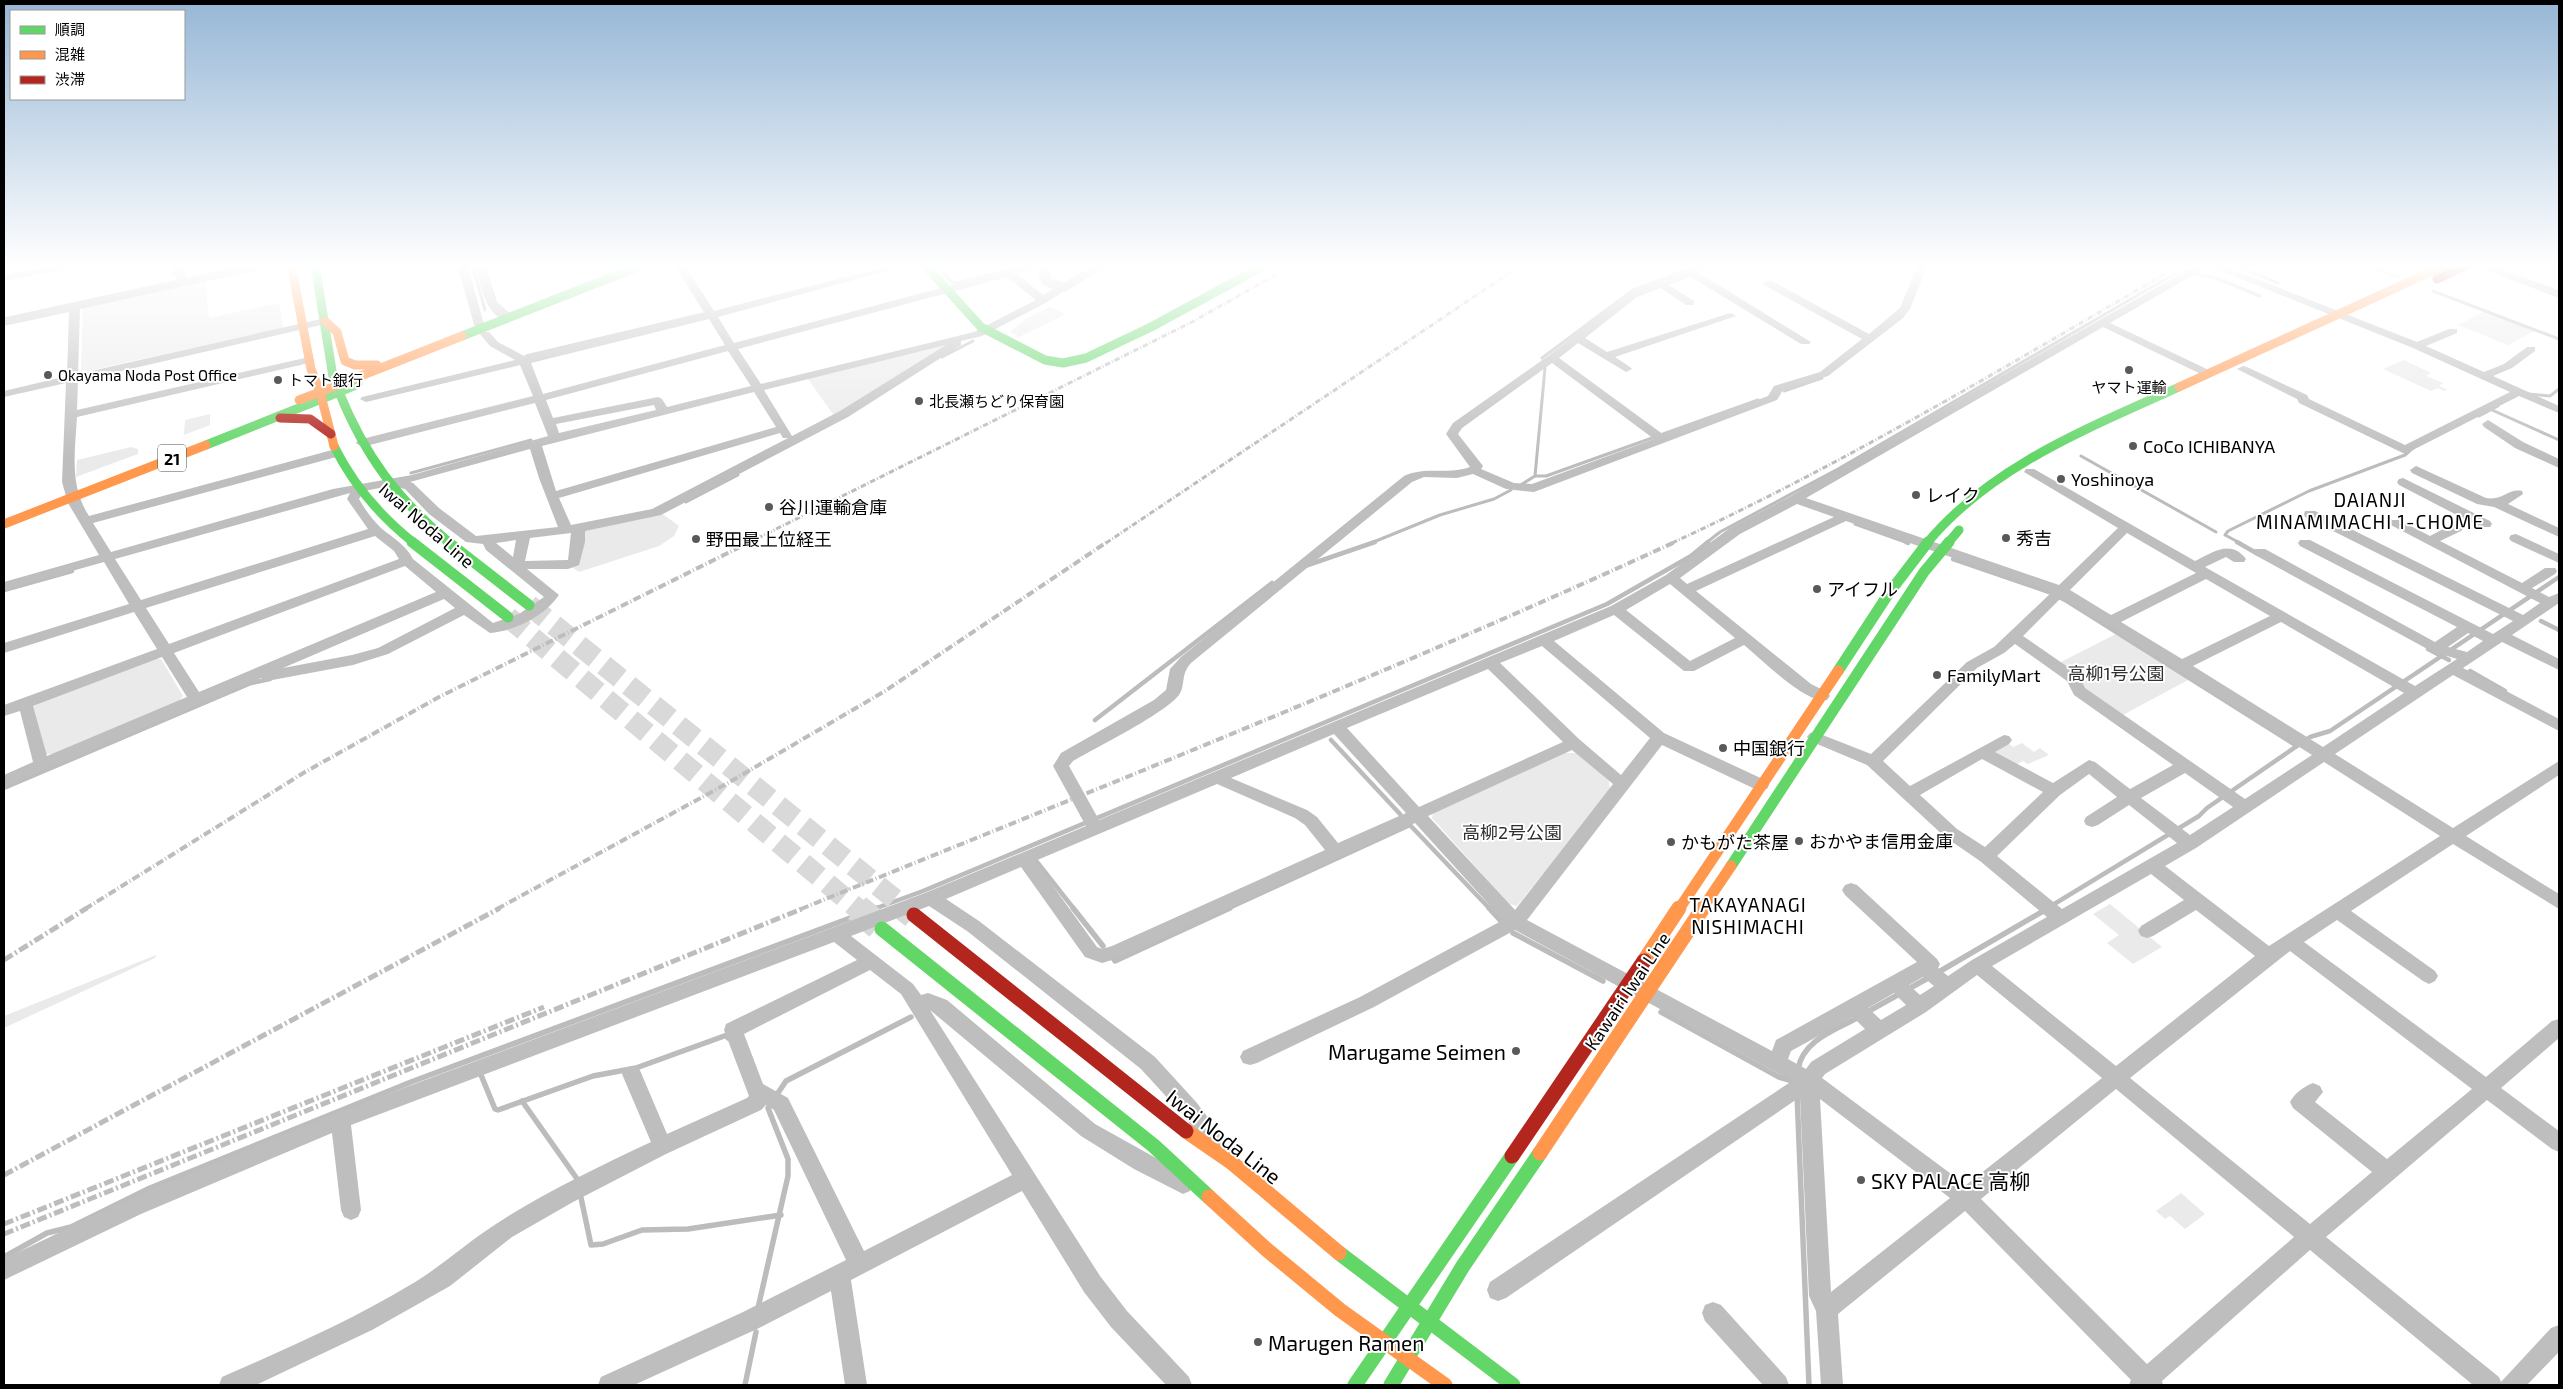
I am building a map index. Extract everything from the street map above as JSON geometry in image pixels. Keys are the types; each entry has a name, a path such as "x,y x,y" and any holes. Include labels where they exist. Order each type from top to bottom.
{"main road":[{"name":"Iwai Noda Line","path":"304,329 310,365 321,395 336,453 359,488 395,524 508,617"},
{"name":"Iwai Noda Line","path":"326,329 333,377 362,443 388,483 417,514 528,605"},
{"path":"334,329 337,332 345,361 348,364 372,366 403,359"},
{"path":"321,395 382,375 486,329"},
{"path":"338,389 403,359 488,329"},
{"path":"986,330 997,333 1050,362 1063,363 1076,361 1145,329"},
{"path":"986,330 989,336 1042,366 1063,370 1078,368 1160,329"},
{"name":"Kawairi Iwai Line","path":"1355,1385 1629,984 1908,566 1948,520 1982,490 2020,464 2063,441 2303,329"},
{"path":"2201,390 2243,368 2331,329"},
{"path":"263,418 303,386 310,365"},
{"path":"355,427 358,399 382,375"},
{"name":"21","path":"4,515 71,493 321,395"},
{"path":"1996,495 2030,472 2075,447 2148,414"},
{"path":"263,418 300,418 316,422 331,434"},
{"name":"21","path":"4,524 71,493"},
{"name":"Kawairi Iwai Line","path":"1391,1385 1463,1266 1647,994 1924,572 1970,519"},
{"name":"Iwai Noda Line","path":"914,916 1181,1128 1230,1162 1366,1275 1512,1385"},
{"path":"882,929 1154,1146 1209,1197 1340,1310 1445,1385"}],"street":[{"path":"74,329 68,482 71,493 108,559 196,700"},
{"path":"4,394 290,329"},
{"path":"366,398 655,329"},
{"path":"721,329 782,429 792,442"},
{"path":"362,443 801,329"},
{"path":"1474,470 1477,466 1473,458 1452,434 1457,426 1590,329"},
{"path":"1606,356 1691,329"},
{"path":"1783,329 1805,342"},
{"path":"1851,329 1869,339"},
{"path":"1093,824 1061,766 1067,757 1159,704 1173,692 1177,669 1186,660 1416,474 1427,472 1454,475 1474,470 1509,487 1522,490 1534,488 1659,437 1774,398 1778,388 1824,374 1881,329"},
{"path":"4,1270 134,1207 341,1120 931,898 1024,859 1093,824 1220,777 1616,609 1671,578 1735,531 1796,499 2092,329"},
{"path":"2114,329 2207,374"},
{"path":"2373,329 2417,346 2559,410"},
{"path":"4,586 108,559 337,492 412,478 556,438 958,339 986,330"},
{"path":"482,331 494,344 524,360 556,438"},
{"path":"2417,346 2453,331"},
{"path":"1578,338 1626,369"},
{"path":"388,483 409,486 434,511 471,539 488,540 572,529 656,512 844,414 957,344 958,339"},
{"path":"2484,376 2508,366 2531,349"},
{"path":"1552,358 1659,437"},
{"path":"70,414 310,365"},
{"path":"2243,368 2303,397 2303,401 2405,450 2526,395 2559,396"},
{"path":"550,422 658,401 663,412"},
{"path":"2488,424 2519,445 2559,464"},
{"path":"552,496 782,429"},
{"path":"517,568 528,564 568,565 574,562 578,542 552,496 535,444"},
{"path":"85,520 336,453"},
{"path":"2416,470 2482,501 2498,504 2559,533"},
{"path":"2030,472 2199,571 2411,691"},
{"path":"2403,482 2462,510 2485,524"},
{"path":"359,488 353,500 358,510 377,531 405,554 407,561 444,594 455,599 490,628 496,629 506,626 548,602 552,595 488,544 488,540"},
{"path":"2498,504 2517,494"},
{"path":"1796,499 1942,549 2058,594 2111,621 2559,902"},
{"path":"2462,510 2482,501"},
{"path":"2310,514 2519,619"},
{"path":"1686,590 1846,516"},
{"path":"2394,523 2539,596"},
{"path":"1873,761 1972,665 1999,650 2014,637 2126,527"},
{"path":"2430,541 2456,528"},
{"path":"4,648 377,531"},
{"path":"517,568 524,535"},
{"path":"2516,538 2559,559"},
{"path":"2305,544 2469,628 2559,664"},
{"path":"2111,621 2199,571 2226,551 2239,559"},
{"path":"2260,552 2439,648 2463,656"},
{"path":"4,711 407,561"},
{"path":"1781,1064 1783,1046 1865,1016 1935,976 1978,965 2053,911 2152,866 2179,836 2233,799 2323,754 2411,691 2451,668 2463,656 2494,638 2519,619 2556,572"},
{"path":"1671,578 1806,688 1822,696"},
{"path":"4,780 444,594"},
{"path":"246,679 353,660 383,651 465,609"},
{"path":"1616,609 1689,668 1746,638"},
{"path":"2181,666 2281,616"},
{"path":"2439,648 2469,628"},
{"path":"2014,637 2073,678 2079,691 2233,799"},
{"path":"1544,640 1659,737 1761,785"},
{"path":"1491,663 1574,743 1614,778 1624,783"},
{"path":"2451,668 2559,726"},
{"path":"25,703 42,765"},
{"path":"1337,727 1415,815 1515,922 1781,1064 1801,1084 1966,1197 2146,1383 2311,1236 2486,1090 2559,1026"},
{"path":"1250,1057 1367,1002 1515,922 1659,737"},
{"path":"1815,737 1873,761 1951,832 1986,856 2053,911"},
{"path":"1910,794 2004,740"},
{"path":"1024,859 1091,952 1102,956 1116,952 1574,743"},
{"path":"1982,752 2054,791"},
{"path":"1986,856 2054,791 2088,766 2179,836"},
{"path":"2092,821 2129,797 2186,766"},
{"path":"1827,1309 2268,956 2559,767"},
{"path":"1220,777 1227,783 1301,814 1311,821 1336,852"},
{"path":"2152,866 2268,956"},
{"path":"1851,890 1931,964 1935,976"},
{"path":"931,898 973,926 1148,1063 1190,1109 1230,1162"},
{"path":"2147,931 2197,901"},
{"path":"2338,911 2429,976"},
{"path":"836,934 907,989 1092,1284 1119,1319 1181,1385"},
{"path":"2290,942 2559,1143"},
{"path":"859,1264 781,1104 765,1099 756,1090 732,1030 857,970 870,960"},
{"path":"1978,965 2492,1385"},
{"path":"1498,1290 1801,1084 1865,1016 1935,976"},
{"path":"916,1004 928,1001 940,1006 1088,1130 1141,1162 1209,1197"},
{"path":"632,1074 662,1145"},
{"path":"1801,1084 1820,1296 1827,1309 1832,1385"},
{"path":"2313,1092 2300,1102 2387,1172"},
{"path":"230,1385 320,1345 423,1290 444,1277 504,1230 580,1188 662,1145 765,1099"},
{"path":"341,1120 351,1210"},
{"path":"609,1385 749,1321 1026,1179"},
{"path":"838,1275 856,1385"},
{"path":"1714,1313 1778,1385"},
{"path":"2511,1385 2559,1336"}],"green space":[{"path":"82,329 279,329 87,371 81,370"},
{"path":"1014,329 1036,329 1019,337 1010,332"},
{"path":"2468,329 2528,329 2534,331 2508,345"},
{"path":"949,344 835,417 808,379"},
{"path":"2404,360 2431,373 2426,376 2443,383 2439,386 2448,390 2444,391 2438,388 2431,391 2383,369"},
{"path":"210,414 210,425 184,435 185,420"},
{"path":"131,447 138,449 138,454 76,477 77,460"},
{"path":"661,513 679,526 674,536 659,546 579,572 572,567 583,529"},
{"name":"高柳1号公園","path":"2116,634 2188,680 2121,716 2082,689 2057,664"},
{"path":"154,659 161,659 183,696 178,702 55,754 46,754 31,707"},
{"path":"2007,742 2013,747 2022,743 2034,752 2040,748 2049,755 2028,764 2023,761 2012,767 1992,750"},
{"name":"高柳2号公園","path":"1565,753 1580,753 1609,781 1610,792 1517,906 1509,904 1432,818 1433,813"},
{"path":"2110,904 2162,947 2133,964 2107,943 2119,935 2093,914"},
{"path":"156,955 155,958 4,1028 4,1016"},
{"path":"2181,1193 2205,1214 2185,1229 2170,1216 2165,1219 2156,1211"}],"waterway":[{"path":"526,356 641,329"},
{"path":"1542,358 1581,329"},
{"path":"1706,543 1720,532 1838,469 2080,329"},
{"path":"2532,329 2559,339"},
{"path":"942,357 973,341"},
{"path":"1535,476 1545,368"},
{"path":"1784,391 1822,378"},
{"path":"2528,394 2550,396 2559,389"},
{"path":"1535,476 1546,476 1758,400"},
{"path":"2479,416 2498,406"},
{"path":"2492,410 2559,440"},
{"path":"411,473 531,440"},
{"path":"2240,543 2225,535 2228,531 2309,491 2405,455 2413,448"},
{"path":"2081,456 2216,532"},
{"path":"686,502 738,475"},
{"path":"1519,486 1535,476"},
{"path":"1371,543 1440,515 1494,499 1511,490"},
{"path":"1855,524 1908,543 1906,542"},
{"path":"1305,566 1375,542"},
{"path":"874,909 923,891 1607,604 1691,556 1708,542"},
{"path":"2237,542 2258,554"},
{"path":"1953,559 2049,592 2067,601 2297,746"},
{"path":"4,590 72,571"},
{"path":"2441,656 2559,577"},
{"path":"1095,720 1272,583"},
{"path":"2541,621 2559,630"},
{"path":"2428,649 2441,656"},
{"path":"2297,746 2310,737 2330,731 2441,656"},
{"path":"2441,656 2449,660"},
{"path":"2470,671 2505,691"},
{"path":"4,788 251,683 270,679"},
{"path":"1331,740 1400,814"},
{"path":"2051,906 2199,816 2207,808 2297,746"},
{"path":"1227,909 1410,825"},
{"path":"1410,825 1490,909"},
{"path":"1037,862 1074,909"},
{"path":"4,1257 47,1233 71,1227 150,1188 411,1082 877,908"},
{"path":"1073,908 1103,946"},
{"path":"1113,958 1115,961 1230,908"},
{"path":"1489,908 1501,921"},
{"path":"1937,973 2045,910"},
{"path":"1513,933 1603,981"},
{"path":"1867,1012 1930,977"},
{"path":"1661,1012 1779,1077 1796,1082"},
{"path":"776,1096 786,1081 911,1017"},
{"path":"1798,1069 1806,1050 1813,1043 1859,1017"},
{"path":"522,1101 593,1076 636,1068 727,1035 728,1038"},
{"path":"481,1075 495,1109 498,1110 522,1101"},
{"path":"1797,1094 1809,1385"},
{"path":"522,1101 580,1183"},
{"path":"772,1102 768,1108 788,1159 788,1176 779,1215"},
{"path":"580,1193 591,1245 603,1244 642,1230 688,1229 779,1215"},
{"path":"758,1308 779,1215"},
{"path":"745,1385 756,1332"}],"tunnel":[{"path":"529,605 907,909"},
{"path":"508,617 858,909"},
{"path":"857,908 882,929"},
{"path":"905,908 914,915"}],"railway":[{"path":"748,543 1178,329"},
{"path":"1106,543 1426,329"},
{"path":"1672,543 1738,512 1867,445 2071,329"},
{"path":"85,909 305,772 439,697 750,542"},
{"path":"497,909 728,783 885,691 1107,542"},
{"path":"801,909 1350,685 1675,542"},
{"path":"4,960 87,908"},
{"path":"4,1175 500,908"},
{"path":"4,1234 804,908"},
{"path":"4,1224 544,1007"}],"traffic: fast":[{"path":"206,445 339,392 333,377 325,329"},
{"path":"462,336 480,329"},
{"path":"985,329 1045,360 1063,363 1086,358 1147,329"},
{"path":"358,384 339,392 367,451 394,490 429,526 529,605"},
{"path":"1838,671 1889,593 1917,556 1947,521 1971,499 1997,479 2057,444 2179,387"},
{"path":"334,446 346,470 363,494 385,517 436,562 508,617"},
{"path":"1731,866 1924,572 1959,530"},
{"path":"882,929 1154,1146 1209,1197"},
{"path":"1391,1385 1463,1266 1540,1153"},
{"path":"1355,1385 1512,1156"},
{"path":"1339,1253 1513,1385"}],"traffic: slow":[{"path":"299,400 320,392 311,369 303,329"},
{"path":"334,329 337,332 345,361 355,365 377,365"},
{"path":"2179,387 2306,329"},
{"path":"334,446 320,392 462,336"},
{"path":"4,524 206,445"},
{"path":"1644,961 1838,671"},
{"path":"1540,1153 1731,866"},
{"path":"1186,1131 1231,1162 1339,1253"},
{"path":"1209,1197 1266,1249 1340,1310 1445,1385"}],"traffic: jam":[{"path":"280,418 310,419 331,434"},
{"path":"914,915 1186,1131"},
{"path":"1512,1156 1644,961"}],"place":[{"name":"ヤマト運輸","path":"2129,370"},
{"name":"Okayama Noda Post Office","path":"48,375"},
{"name":"トマト銀行","path":"278,380"},
{"name":"北長瀬ちどり保育園","path":"919,401"},
{"name":"CoCo ICHIBANYA","path":"2133,446"},
{"name":"Yoshinoya","path":"2061,479"},
{"name":"レイク","path":"1916,495"},
{"name":"谷川運輸倉庫","path":"769,507"},
{"name":"秀吉","path":"2006,538"},
{"name":"野田最上位経王","path":"696,539"},
{"name":"アイフル","path":"1817,589"},
{"name":"FamilyMart","path":"1937,675"},
{"name":"中国銀行","path":"1723,748"},
{"name":"おかやま信用金庫","path":"1799,841"},
{"name":"かもがた茶屋","path":"1671,842"},
{"name":"Marugame Seimen","path":"1516,1051"},
{"name":"SKY PALACE 高柳","path":"1861,1180"},
{"name":"Marugen Ramen","path":"1258,1342"}],"district":[{"name":"DAIANJI MINAMIMACHI 1-CHOME","path":"2370,510"},
{"name":"TAKAYANAGI NISHIMACHI","path":"1748,915"}]}
